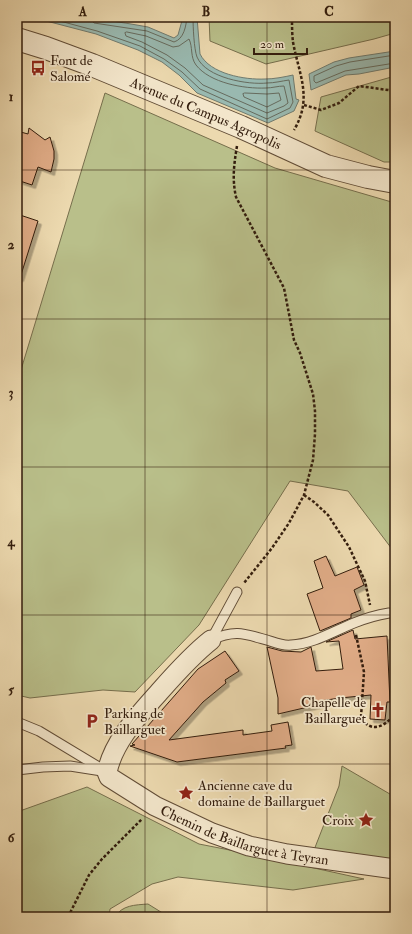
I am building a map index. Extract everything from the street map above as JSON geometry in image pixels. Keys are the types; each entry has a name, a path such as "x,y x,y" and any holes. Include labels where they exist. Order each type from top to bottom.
{"street":[{"name":"Avenue du Campus Agropolis","path":"17,39 92,65 241,127 326,166 368,177 395,182"},
{"path":"107,772 121,738 134,721 190,658 211,640"},
{"name":"Chemin de Baillarguet à Teyran","path":"107,772 114,780 155,806 200,828 249,846 287,854 395,869"}],"lane":[{"path":"211,640 236,592"},
{"path":"211,640 220,636 237,633 247,634 279,644 290,645 305,642 369,617 389,613"},
{"path":"17,722 39,731 107,772"},
{"path":"17,770 70,766 107,772"}],"path":[{"path":"285,148 301,118 304,105 303,87 293,40 292,17"},
{"path":"304,105 321,110 339,103 359,86 395,91"},
{"path":"236,592 272,548 289,523 304,495 313,460 315,434 313,394 300,353 294,340 284,288 236,197 233,186 234,163 241,127"},
{"path":"304,495 328,515 349,548 365,581 371,610 367,612 369,617"},
{"path":"354,623 364,672 361,717 365,723 370,726 378,727 385,724 395,713"},
{"path":"68,917 89,875 102,859 155,806"}],"green space":[{"path":"209,17 395,17 395,33 266,64 210,41"},
{"path":"395,76 395,162 384,162 315,131 321,97"},
{"path":"105,93 275,168 395,203 395,553 348,491 290,481 199,625 135,692 103,690 30,698 17,695 17,383"},
{"path":"342,766 395,797 395,861 314,850 339,786"},
{"path":"87,787 199,844 364,879 293,890 178,877 152,884 110,909 109,917 17,917 17,812"},
{"path":"148,904 169,917 115,917 125,908 134,905"}],"water":[{"path":"31,17 87,17 148,27 174,38 178,35 183,17 197,17 200,54 205,61 220,71 238,77 272,79 293,75 296,99 299,100 294,111 268,123 197,93 179,75 162,62 138,50 96,34"},
{"path":"395,51 395,67 346,75 311,90 309,74 334,62 349,58"}],"building":[{"path":"29,128 45,140 50,137 54,151 51,172 38,167 32,185 17,180 17,131 28,134"},
{"path":"17,214 38,221 20,278 17,278"},
{"path":"326,556 335,576 357,567 364,585 354,590 361,610 351,614 351,618 320,631 307,594 323,588 314,561"},
{"path":"353,630 355,639 387,636 390,702 387,702 385,720 370,719 371,695 320,701 321,704 278,714 278,698 267,647 282,651 301,652 311,647 316,671 343,669 339,641 326,642"},
{"path":"225,651 239,671 225,680 226,683 203,702 169,740 243,730 243,735 272,731 271,725 288,722 292,745 285,746 286,748 177,762 130,746 135,745 132,744 198,669"}],"place":[{"name":"Font de Salomé","path":"38,68"},
{"name":"Chapelle de Baillarguet","path":"378,710"},
{"name":"Parking de Baillarguet","path":"92,721"},
{"name":"Ancienne cave du domaine de Baillarguet","path":"186,793"},
{"name":"Croix","path":"366,820"}]}
